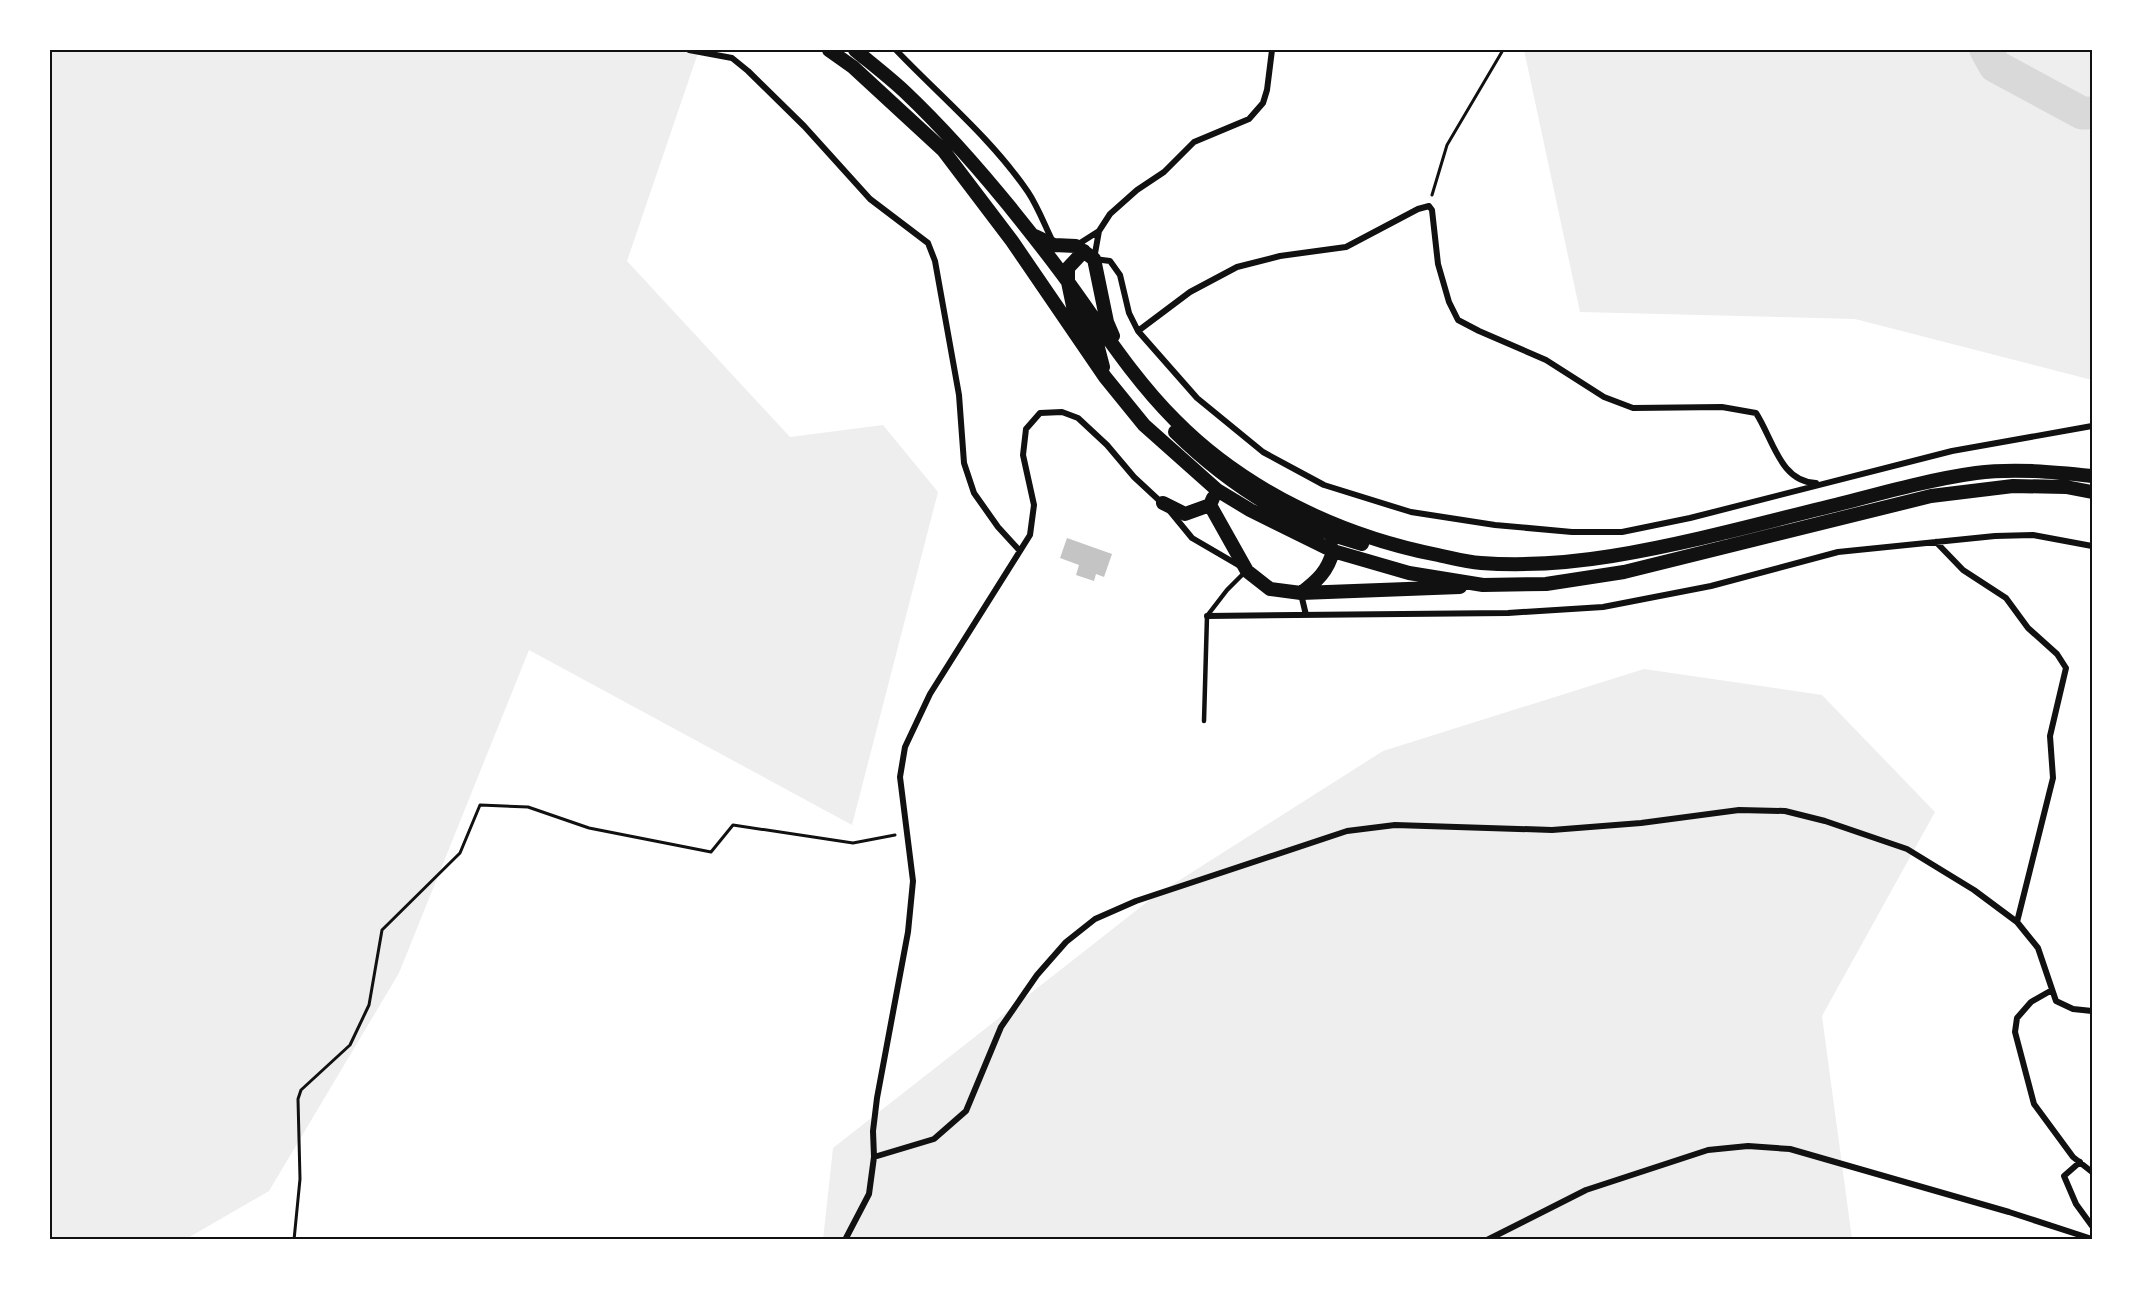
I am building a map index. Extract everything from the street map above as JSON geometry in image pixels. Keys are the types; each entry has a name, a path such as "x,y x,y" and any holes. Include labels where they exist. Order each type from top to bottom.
{"main road":[{"path":"829,50 853,67 943,150 1012,241 1105,377 1144,425 1217,490 1250,510 1333,551 1409,573 1483,585"},
{"path":"855,50 905,92 950,139 1031,234 1175,432 1226,477 1257,498 1322,530 1355,542 1436,562 1548,564 1692,541 1887,492 1977,473 2050,472 2092,476"},
{"path":"1031,234 1054,245 1085,252"},
{"path":"1085,252 1068,268 1068,282 1073,306 1096,340 1105,377"},
{"path":"1085,252 1107,322 1127,365"},
{"path":"1143,386 1177,422 1224,463 1273,494 1352,531 1411,549 1479,563"},
{"path":"1163,503 1185,514 1210,505 1226,477"},
{"path":"1210,505 1247,571 1270,589 1301,593 1546,584 1624,572 1931,496 2013,486 2066,487 2092,492"},
{"path":"1301,593 1321,577 1330,562 1333,551 1322,530"}],"street":[{"path":"689,50 732,58 804,126 870,199 928,243 935,261 959,395 964,463 974,493 998,527 1020,551"},
{"path":"896,50 971,122 1004,160 1029,194 1054,245"},
{"path":"1085,252 1110,214 1137,190 1164,172 1194,142 1249,119 1263,103 1272,50"},
{"path":"1138,331 1190,292 1237,267 1280,256 1346,248 1418,209 1429,206 1432,210 1438,264 1449,302 1458,320 1546,360 1604,397 1633,408 1722,407 1756,413 1779,458 1794,479 1823,484"},
{"path":"1085,252 1099,231"},
{"path":"1085,252 1110,261 1120,275 1129,313 1138,331 1197,398 1263,452 1324,485 1411,512 1495,525 1572,532 1622,532 1690,518 1952,451 2092,426"},
{"path":"845,1239 869,1194 874,1157 873,1131 877,1098 908,932 913,881 900,777 905,747 930,694 1030,535 1034,506 1023,455 1026,429 1040,413 1062,412 1078,418 1107,445 1134,477 1163,503 1192,537 1247,571"},
{"path":"1207,616 1508,613 1603,607 1711,586 1838,552 1995,536 2033,536 2092,546"},
{"path":"1936,542 1964,570 2006,598 2028,628 2057,654 2066,668 2050,736 2053,778 2017,922"},
{"path":"1301,593 1306,615"},
{"path":"874,1157 934,1139 966,1111 1001,1027 1037,975 1066,942 1095,919 1136,901 1347,831 1395,825 1552,830 1641,824 1739,810 1785,811 1826,821 1907,849 1974,890 2017,922 2038,948 2056,1001 2073,1009 2092,1011"},
{"path":"2052,990 2031,1002 2017,1018 2014,1032 2034,1104 2073,1157 2092,1172"},
{"path":"1487,1239 1586,1190 1708,1150 1748,1146 1790,1149 2009,1212 2092,1239"},
{"path":"2080,1162 2064,1176 2076,1204 2092,1226"}],"lane":[{"path":"1204,722 1207,616 1247,571"}],"path":[{"path":"1429,206 1447,145 1503,50"},
{"path":"294,1239 300,1179 298,1099 301,1090 350,1045 369,1005 382,930 460,853 480,805 528,807 589,828 711,852 733,825 853,843 907,832"}],"shaded area":[{"path":"50,50 699,50 627,261 790,437 883,425 938,492 852,825 529,650 399,973 269,1191 186,1239 50,1239"},
{"path":"1524,50 2092,50 2092,380 1855,319 1580,312"},
{"path":"1644,669 1822,695 1935,812 1822,1016 1852,1239 823,1240 833,1148 1156,895 1383,751"}],"building":[{"path":"1067,538 1112,554 1104,577 1096,574 1094,581 1076,575 1079,565 1060,558"}],"waterway":[{"path":"1986,50 1995,66 2082,113 2092,113"}]}
